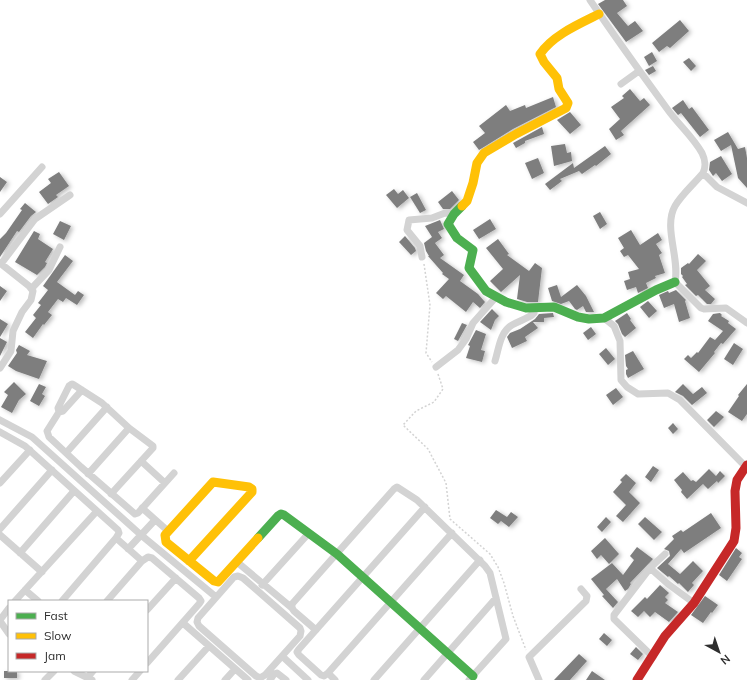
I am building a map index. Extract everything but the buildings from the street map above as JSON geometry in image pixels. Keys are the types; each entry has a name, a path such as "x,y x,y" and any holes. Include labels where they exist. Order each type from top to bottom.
{"street":[{"path":"590,0 639,71 702,153 705,170 676,203 671,214 670,224 677,271 675,282"},
{"path":"599,14 583,22 541,51 540,54 542,58 557,78 559,89 568,103 566,108 516,134 484,153 477,163 470,194 448,224 457,238 473,250 469,268 486,291 517,306 530,309 554,308 578,317 589,319 604,318 656,290 675,282"},
{"path":"621,84 639,71"},
{"path":"0,214 42,167"},
{"path":"703,173 717,187 747,203"},
{"path":"0,368 11,351 13,331 33,295 32,288 1,263 35,219 70,195"},
{"path":"422,257 420,246 407,230 409,220 454,214"},
{"path":"32,288 49,270 60,247"},
{"path":"675,282 701,308 726,308 747,323"},
{"path":"436,367 458,350 466,339 473,323 496,297"},
{"path":"496,361 504,331 513,324 532,315 534,313 530,309"},
{"path":"604,318 614,326 620,341 621,380 627,387 638,394 668,393 680,400 746,466 737,480 735,491 736,528 734,541 694,603 665,636 637,680"},
{"path":"59,412 58,408 69,386 72,384 107,407 129,428 153,446 153,448 111,494"},
{"path":"82,390 63,411 59,412 46,431 49,437 88,474 136,514 174,473"},
{"path":"66,453 107,407"},
{"path":"0,420 32,437 141,535 216,597"},
{"path":"88,474 129,428"},
{"path":"1,434 30,450 119,532 116,538 63,600"},
{"path":"0,484 30,450"},
{"path":"141,461 165,482"},
{"path":"0,529 52,470"},
{"path":"189,561 252,492 250,487 213,482 168,531 165,535 166,542 214,582 218,582 281,514 337,554 448,653 471,678 506,639 490,573 486,566 425,507 397,487 394,489 337,554 292,604 292,608"},
{"path":"20,553 74,491"},
{"path":"425,507 297,652 299,655 321,675 324,676 328,673 452,533"},
{"path":"142,508 168,531"},
{"path":"17,600 96,510"},
{"path":"128,549 155,520"},
{"path":"262,585 309,533"},
{"path":"0,535 42,572"},
{"path":"116,538 142,561"},
{"path":"653,657 614,619 614,615 650,568 664,554"},
{"path":"108,600 142,561 148,557 152,558 201,601 148,662"},
{"path":"374,680 480,560"},
{"path":"237,562 316,630"},
{"path":"650,568 668,584 694,603"},
{"path":"238,576 243,578 300,628 300,636 282,656 265,676 260,678 204,631 196,622 234,577 238,576"},
{"path":"148,609 176,578"},
{"path":"539,680 529,657 586,601 587,596 581,589"},
{"path":"25,590 37,600"},
{"path":"424,680 496,598"},
{"path":"8,609 0,621 8,633"},
{"path":"183,623 248,680"},
{"path":"178,680 209,646"},
{"path":"282,656 308,680"},
{"path":"225,680 235,669"},
{"path":"45,680 53,672"},
{"path":"76,672 89,679"},
{"path":"132,680 139,672"},
{"path":"270,680 274,674 277,673 286,680"},
{"path":"328,673 335,680"}],"path":[{"path":"422,257 430,305 426,353 436,367 443,389 434,402 416,411 403,426 428,449 446,483 450,519 490,554 498,567 513,616 529,657"}],"traffic: fast":[{"path":"462,206 454,214 448,224 457,238 473,250 469,268 486,291 506,302 526,308 554,307 578,317 589,319 604,318 656,290 675,282"},
{"path":"258,538 278,516 281,514 284,515 337,554 473,676"}],"traffic: slow":[{"path":"462,206 467,201 473,183 477,163 484,153 516,134 566,108 568,103 559,89 557,78 544,62 540,54 545,47 559,36 599,14"},
{"path":"189,561 252,492 252,489 249,487 213,482 165,535 166,542 214,581 218,582 258,538"}],"traffic: jam":[{"path":"637,680 665,636 694,603 734,541 736,528 735,491 737,480 747,465"}]}
